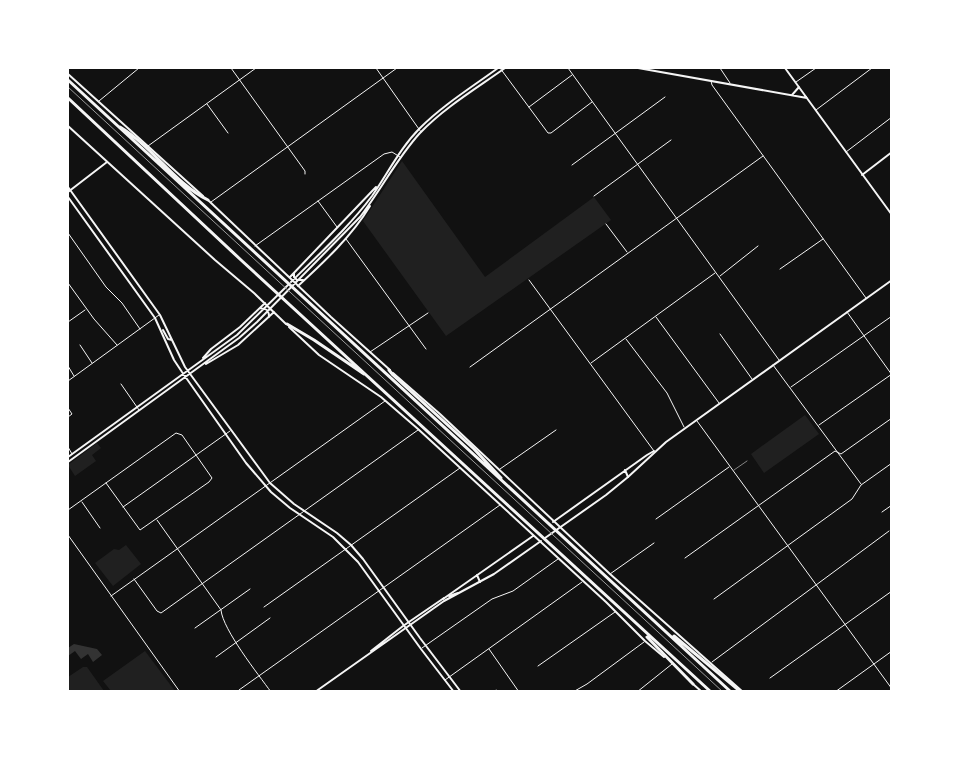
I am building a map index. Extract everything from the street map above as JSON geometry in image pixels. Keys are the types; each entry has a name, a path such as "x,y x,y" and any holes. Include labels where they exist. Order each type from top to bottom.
{"highway":[{"path":"68,80 731,692"},
{"path":"68,98 240,260 374,380 711,692"},
{"path":"113,123 125,130 184,183 209,201"},
{"path":"287,324 374,380"},
{"path":"389,370 474,449 518,496"},
{"path":"620,609 693,684"},
{"path":"661,627 742,692"}],"main road":[{"path":"298,286 346,238 359,222 401,157 421,132 445,108 477,88 500,68"},
{"path":"68,462 158,392 237,335 358,214 398,155 419,129 475,84 500,68 506,68"},
{"path":"638,68 807,98"},
{"path":"785,68 892,215"},
{"path":"68,74 209,201 389,370 440,414 553,522 712,662 742,692"},
{"path":"475,84 477,88"},
{"path":"792,95 799,87"},
{"path":"68,126 320,355 385,401 418,429 702,692"},
{"path":"862,175 892,152"},
{"path":"69,191 107,162"},
{"path":"289,278 382,179"},
{"path":"68,186 69,191 160,315 187,371 270,483 278,492 337,533 364,558 411,626 461,692"},
{"path":"68,197 168,339 172,340"},
{"path":"68,457 102,432 185,378 239,338 355,222 374,200"},
{"path":"90,227 94,224"},
{"path":"114,262 119,258"},
{"path":"294,273 294,277 297,280 305,280"},
{"path":"553,522 892,280"},
{"path":"135,290 140,287"},
{"path":"199,362 265,303"},
{"path":"260,308 266,309 269,317"},
{"path":"200,367 238,345 274,312"},
{"path":"160,326 174,360 185,378 265,486 280,501 333,537 346,549 380,591 444,681 454,692"},
{"path":"205,406 210,402"},
{"path":"442,599 480,582 524,553 628,477 654,451"},
{"path":"625,470 628,477"},
{"path":"315,692 404,625 533,536"},
{"path":"477,575 480,582"},
{"path":"370,652 379,648 460,592"},
{"path":"450,686 459,689"}],"street":[{"path":"99,102 139,68"},
{"path":"231,68 305,171 305,174"},
{"path":"148,146 256,68"},
{"path":"376,68 421,132"},
{"path":"209,201 288,147 397,68"},
{"path":"500,68 546,132 551,133 593,102"},
{"path":"568,68 779,360"},
{"path":"720,68 730,84"},
{"path":"796,83 816,68"},
{"path":"815,110 872,68"},
{"path":"528,107 573,75"},
{"path":"712,81 712,85 866,298"},
{"path":"572,165 665,97"},
{"path":"207,103 228,133"},
{"path":"846,152 892,117"},
{"path":"594,196 671,140"},
{"path":"255,246 384,154 390,152 401,157"},
{"path":"470,367 627,252 763,156"},
{"path":"318,201 338,228"},
{"path":"888,211 892,209"},
{"path":"606,224 627,252"},
{"path":"68,233 106,287 122,304 140,329"},
{"path":"346,238 426,349"},
{"path":"780,269 823,239"},
{"path":"719,277 758,246"},
{"path":"590,364 716,273"},
{"path":"529,280 654,451"},
{"path":"68,283 86,309 118,345"},
{"path":"68,322 86,309"},
{"path":"818,425 891,374 847,312"},
{"path":"370,352 428,313"},
{"path":"68,382 160,315"},
{"path":"656,316 719,403"},
{"path":"790,388 892,316"},
{"path":"720,334 753,379"},
{"path":"625,339 667,393 685,428"},
{"path":"80,345 93,363"},
{"path":"773,364 861,485"},
{"path":"68,366 75,376"},
{"path":"121,384 138,409"},
{"path":"111,596 385,401"},
{"path":"68,408 72,414 68,417"},
{"path":"685,558 835,451 841,454 892,418"},
{"path":"696,420 892,690"},
{"path":"134,580 159,613 418,429"},
{"path":"500,470 556,430"},
{"path":"123,507 231,431"},
{"path":"68,510 106,483 179,433 212,479 157,520 140,530 106,483"},
{"path":"68,447 74,457"},
{"path":"714,598 852,499 861,485 892,463"},
{"path":"656,519 730,466"},
{"path":"264,607 461,468"},
{"path":"81,501 100,528"},
{"path":"239,690 500,505"},
{"path":"882,512 892,505"},
{"path":"157,520 221,610 237,642 271,692"},
{"path":"712,662 889,532"},
{"path":"68,535 180,692"},
{"path":"610,574 654,543"},
{"path":"421,649 496,596 513,591 559,559"},
{"path":"444,681 584,581"},
{"path":"195,628 250,588"},
{"path":"770,678 892,590"},
{"path":"538,666 616,611"},
{"path":"216,657 270,618"},
{"path":"573,692 645,641"},
{"path":"489,649 519,692"},
{"path":"835,692 892,650"},
{"path":"637,692 673,664"}],"lane":[{"path":"733,470 747,460"}],"shaded area":[{"path":"402,161 485,277 594,197 611,220 446,336 363,221"},
{"path":"805,415 819,434 764,473 751,454"},
{"path":"97,443 101,448 92,455 96,461 75,476 68,465"},
{"path":"126,545 141,564 113,586 95,563 114,549 119,550"},
{"path":"74,644 97,649 102,655 93,662 88,654 81,659 75,651 68,656 68,648"},
{"path":"145,651 175,691 111,691 103,681"},
{"path":"83,667 87,667 104,691 68,691 68,677"}],"railway":[{"path":"68,87 723,692"}]}
